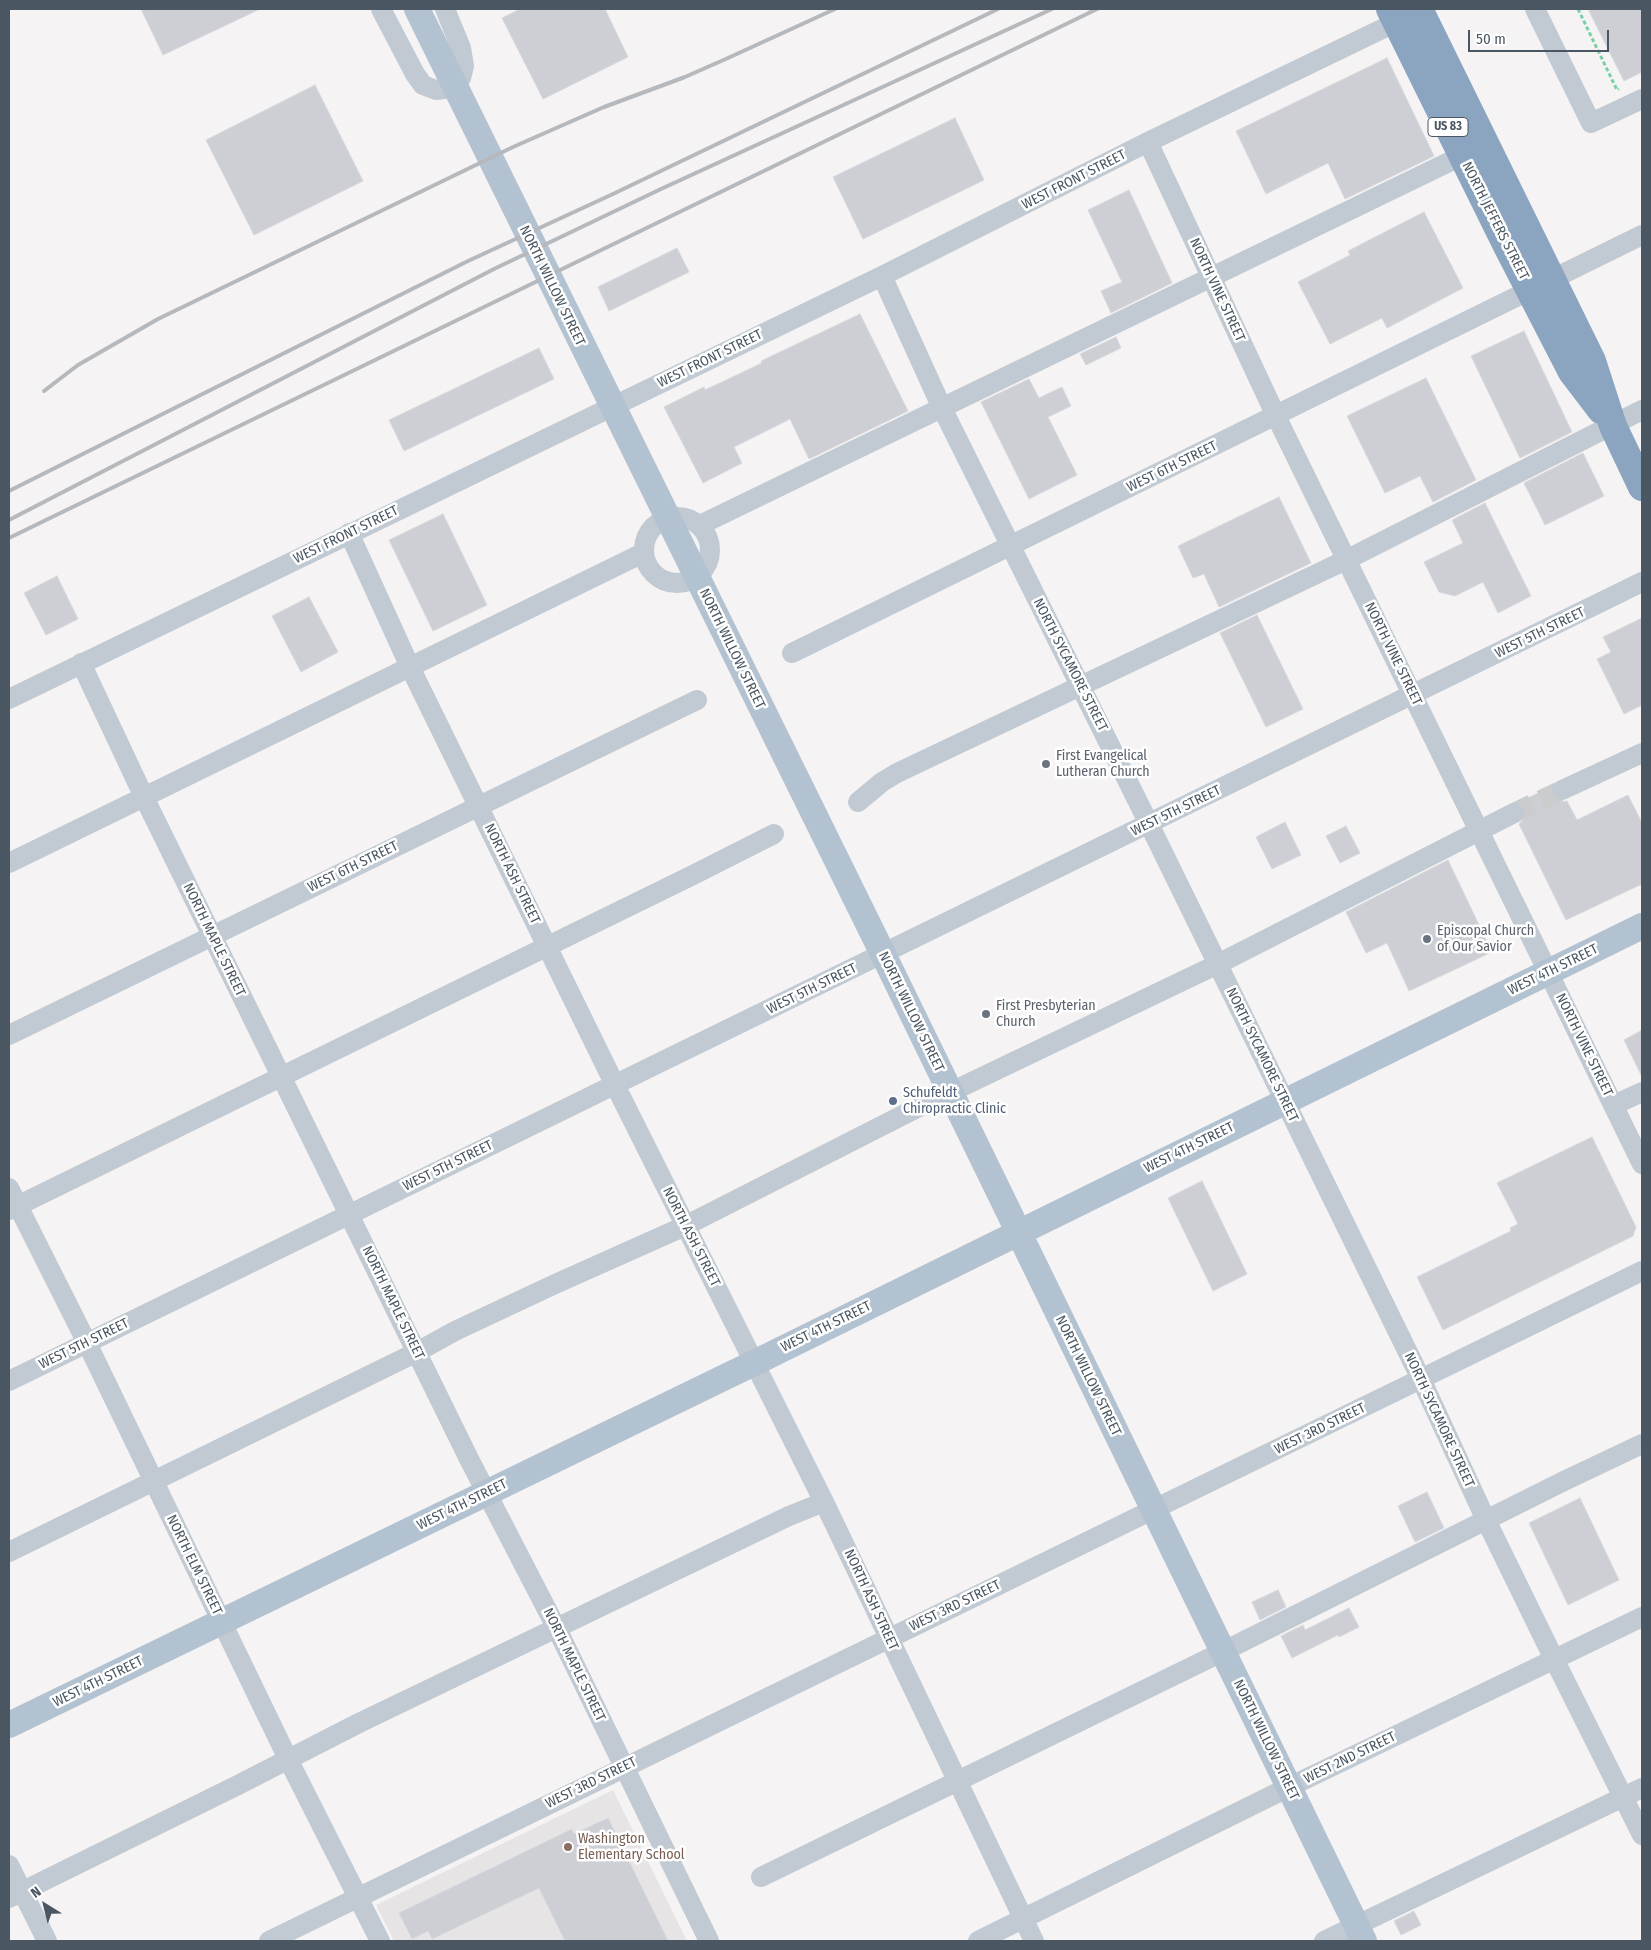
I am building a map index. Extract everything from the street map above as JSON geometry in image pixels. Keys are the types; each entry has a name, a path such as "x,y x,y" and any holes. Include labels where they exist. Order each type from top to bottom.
{"highway":[{"name":"NORTH JEFFERS STREET","path":"1411,10 1518,240 1541,284 1592,361 1613,426 1642,487"}],"main road":[{"name":"NORTH WILLOW STREET","path":"417,9 883,954 1360,1934"},
{"name":"WEST 4TH STREET","path":"9,1725 754,1363 1642,926"}],"street":[{"path":"381,9 415,74 424,85 436,90 451,88 461,78 464,66 461,48 445,9"},
{"path":"1535,9 1591,123 1642,99"},
{"name":"WEST FRONT STREET","path":"9,699 882,276 1411,10"},
{"name":"NORTH VINE STREET","path":"1148,142 1276,416 1642,1164"},
{"path":"700,525 1449,162"},
{"name":"WEST 6TH STREET","path":"792,653 1011,547 1642,235"},
{"name":"NORTH SYCAMORE STREET","path":"882,276 942,408 1218,964 1421,1379 1486,1520 1642,1835"},
{"path":"608,408 662,520"},
{"path":"858,802 882,782 897,773 1346,560 1642,410"},
{"path":"674,516 690,519 700,525 710,543 709,557 705,568 696,577 686,582 674,583 664,580 654,574 648,566 643,553 644,542 652,527 662,520 674,516"},
{"name":"NORTH ASH STREET","path":"349,533 410,667 615,1085 824,1502 1034,1941"},
{"path":"9,863 643,553"},
{"name":"WEST 5TH STREET","path":"9,1381 1642,582"},
{"name":"NORTH MAPLE STREET","path":"81,663 144,797 486,1493 557,1629 709,1941"},
{"name":"WEST 6TH STREET","path":"9,1035 697,700"},
{"path":"1562,790 1642,753"},
{"path":"9,1552 417,1352 455,1331 553,1284 685,1226 950,1093 1218,964 1514,813"},
{"path":"12,1201 282,1076 548,947 774,834"},
{"path":"1614,1106 1642,1092"},
{"name":"NORTH ELM STREET","path":"12,1201 87,1343 288,1759 380,1941"},
{"name":"WEST 3RD STREET","path":"269,1941 1642,1271"},
{"path":"761,1877 1642,1444"},
{"path":"15,1894 359,1723 789,1516 824,1502"},
{"name":"WEST 2ND STREET","path":"978,1941 1289,1787 1642,1617"},
{"path":"1324,1941 1360,1934 1642,1788"},
{"path":"9,1865 15,1894 47,1941"}],"path":[{"path":"1578,9 1618,90 1626,86"}],"shaded area":[{"name":"Washington Elementary School","path":"613,1790 687,1941 394,1941 376,1905"}],"building":[{"path":"141,9 260,9 163,55"},
{"path":"520,9 605,9 628,57 543,99 502,18"},
{"path":"1588,9 1642,9 1642,72 1624,81"},
{"path":"1387,58 1434,156 1345,199 1328,163 1266,194 1236,131"},
{"path":"315,85 363,181 254,235 206,140"},
{"path":"955,118 984,180 863,239 833,177"},
{"path":"1129,190 1172,283 1111,313 1101,291 1122,282 1088,210"},
{"path":"1424,212 1463,288 1387,328 1382,318 1330,344 1298,282 1350,255 1348,251"},
{"path":"677,248 689,272 609,311 598,287"},
{"path":"860,314 908,411 809,459 790,419 734,447 742,463 703,483 664,407 704,387 705,390 762,363 761,361"},
{"path":"1524,331 1572,432 1520,458 1471,356"},
{"path":"1116,337 1121,348 1086,365 1080,354"},
{"path":"539,348 554,379 404,451 389,420"},
{"path":"1426,378 1476,480 1433,502 1420,476 1385,493 1347,416"},
{"path":"1029,379 1039,398 1062,387 1071,406 1048,417 1077,475 1029,499 981,402"},
{"path":"1583,453 1604,496 1545,525 1524,483"},
{"path":"1279,497 1311,563 1219,607 1204,574 1193,578 1178,546"},
{"path":"1485,503 1531,596 1498,613 1483,582 1455,596 1439,592 1424,562 1463,543 1452,520"},
{"path":"443,514 487,605 433,631 389,540"},
{"path":"57,576 78,619 46,635 24,593"},
{"path":"309,597 338,652 301,672 272,616"},
{"path":"1257,615 1303,709 1266,727 1220,633"},
{"path":"1642,618 1642,705 1624,714 1597,659 1611,652 1603,637"},
{"path":"1551,787 1551,795 1560,802 1567,801 1577,820 1628,795 1642,823 1642,884 1566,920 1519,824 1524,819 1526,813 1524,807 1519,802"},
{"path":"1285,822 1301,855 1272,869 1256,837"},
{"path":"1346,826 1360,853 1340,863 1326,836"},
{"path":"1448,860 1492,952 1409,991 1387,943 1366,953 1346,912"},
{"path":"1642,1030 1642,1077 1624,1040"},
{"path":"1592,1137 1636,1227 1633,1236 1443,1330 1417,1277 1511,1231 1510,1228 1518,1224 1497,1183"},
{"path":"1202,1181 1247,1274 1213,1291 1168,1198"},
{"path":"1427,1492 1444,1528 1415,1542 1398,1506"},
{"path":"1580,1498 1619,1580 1568,1605 1529,1523"},
{"path":"1278,1590 1286,1607 1260,1620 1252,1602"},
{"path":"1349,1608 1359,1627 1339,1637 1338,1635 1292,1658 1281,1636 1303,1625 1305,1630"},
{"path":"608,1818 668,1941 565,1941 539,1888 432,1939 428,1931 412,1939 399,1913 572,1829 574,1834"},
{"path":"1414,1911 1421,1925 1401,1935 1394,1921"}],"tunnel":[{"path":"1514,813 1562,790"}],"railway":[{"path":"44,391 78,365 158,319 513,147 604,107 685,77 835,9"},
{"path":"9,491 468,261 613,194 998,9"},
{"path":"9,520 494,269 661,189 1052,9"},
{"path":"9,538 1097,9"}],"place":[{"name":"First Evangelical Lutheran Church","path":"1046,764"},
{"name":"Episcopal Church of Our Savior","path":"1427,939"},
{"name":"First Presbyterian Church","path":"986,1014"},
{"name":"Schufeldt Chiropractic Clinic","path":"893,1101"},
{"name":"Washington Elementary School","path":"568,1847"}]}
